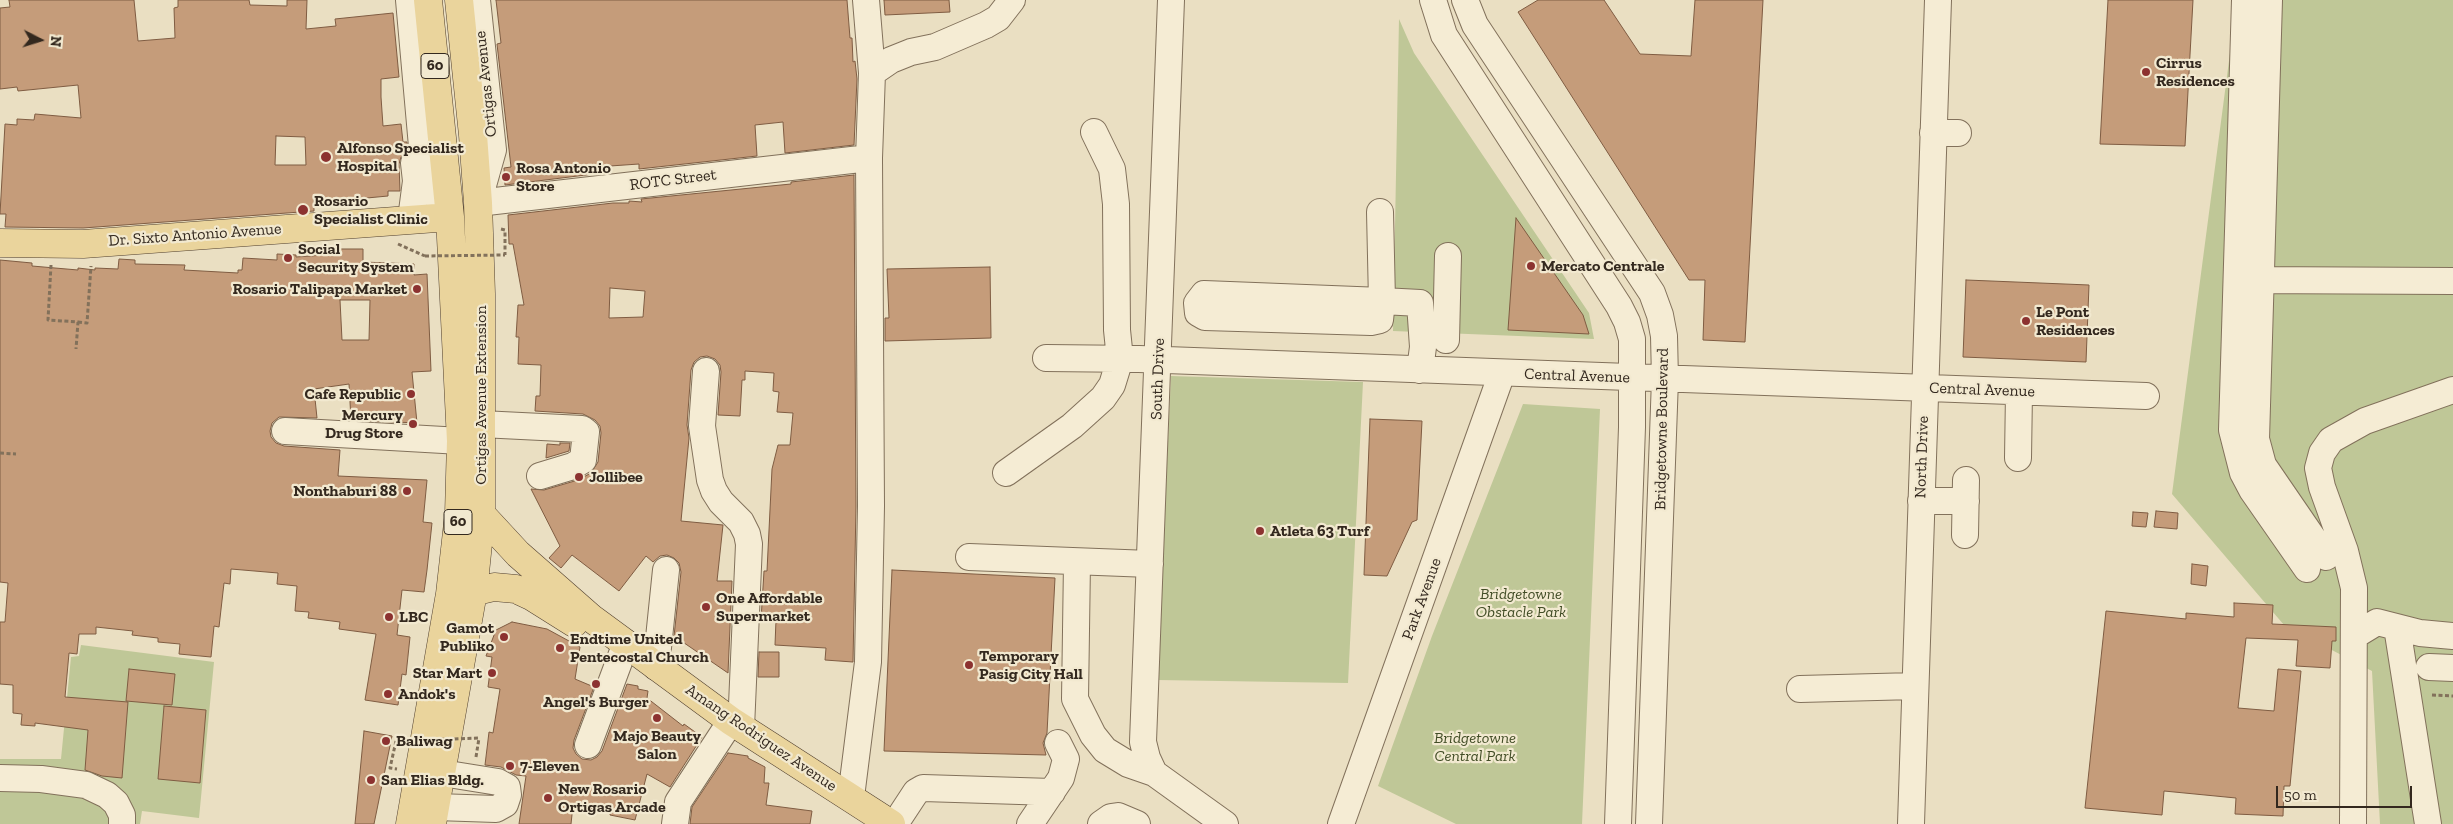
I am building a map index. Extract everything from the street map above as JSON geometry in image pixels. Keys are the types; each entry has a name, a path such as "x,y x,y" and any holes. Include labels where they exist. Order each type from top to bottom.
{"main road":[{"name":"60","path":"428,0 450,217"},
{"name":"Ortigas Avenue","path":"459,0 473,129 478,203"},
{"name":"Ortigas Avenue Extension","path":"434,815 473,592 481,514 478,203"},
{"name":"Dr. Sixto Antonio Avenue","path":"0,243 450,217"},
{"name":"Ortigas Avenue Extension","path":"410,824 450,594 459,514 461,441 450,217"},
{"name":"Amang Rodriguez Avenue","path":"481,514 518,554 557,590 628,646 736,725 893,824"},
{"name":"Amang Rodriguez Avenue","path":"473,592 494,587 516,589 531,596 584,629 628,646"}],"street":[{"path":"400,0 416,181 411,219"},
{"path":"409,0 425,180 450,217"},
{"name":"Ortigas Avenue","path":"477,0 493,150 478,203"},
{"path":"852,798 868,662 871,506 869,158 872,73 866,0"},
{"path":"872,73 891,60 911,52 935,47 986,25 998,18 1012,0"},
{"name":"South Drive","path":"1150,765 1143,742 1159,360 1171,0"},
{"name":"Bridgetowne Boulevard","path":"1433,0 1444,35 1627,322 1632,338 1634,378 1618,824"},
{"name":"Bridgetowne Boulevard","path":"1465,0 1475,25 1652,293 1664,336 1665,379 1649,824"},
{"name":"North Drive","path":"1910,824 1924,388 1946,133 1938,0"},
{"path":"2245,0 2250,280"},
{"path":"2269,0 2250,280 2234,439 2243,473 2252,490 2317,563"},
{"path":"1006,473 1072,426 1103,398 1112,385 1120,359 1117,330 1116,204 1112,169 1094,132"},
{"name":"ROTC Street","path":"478,203 869,158"},
{"path":"1380,212 1382,301 1380,320 1371,322 1205,317 1198,313 1197,303 1204,294 1382,301 1420,304 1446,303"},
{"path":"1446,340 1448,256"},
{"path":"2250,280 2453,281"},
{"path":"1420,304 1423,347 1420,370"},
{"name":"Central Avenue","path":"1046,358 1159,360 2146,396"},
{"path":"675,824 678,802 736,725 749,544 747,534 741,522 721,502 710,480 702,426 706,371"},
{"name":"Park Avenue","path":"1341,824 1502,374"},
{"path":"2353,824 2354,588 2345,551 2322,487 2318,468 2322,453 2331,440 2365,421 2453,390"},
{"path":"2018,458 2019,392"},
{"path":"481,424 582,429 586,432 583,460 572,466 540,476"},
{"path":"285,431 461,441"},
{"path":"1921,501 1966,490 1964,535"},
{"path":"969,557 1150,564"},
{"path":"1077,562 1074,699 1093,735 1105,750 1128,764 1150,765 1225,824"},
{"path":"656,667 666,570"},
{"path":"2354,636 2377,622 2420,633 2453,636"},
{"path":"2397,627 2428,824"},
{"path":"588,745 628,646"},
{"path":"1800,689 1915,686"},
{"path":"1030,824 1061,778 1066,759 1058,743"},
{"path":"434,815 496,809 505,804 508,795 507,787 498,782 442,772"},
{"path":"0,778 41,779 86,785 107,795 116,803 122,815 122,824"},
{"path":"893,824 916,792 923,788 1052,792"},
{"path":"1101,824 1111,817 1118,816 1136,824"}],"path":[{"path":"392,241 425,256 505,255 504,230"},
{"path":"51,268 48,320 87,323 81,239"},
{"path":"76,349 78,322"},
{"path":"0,453 16,454"},
{"path":"2432,695 2453,696"},
{"path":"390,768 396,741 479,738 475,762"}],"green space":[{"path":"2237,0 2453,0 2453,824 2380,824 2372,671 2284,625 2172,494"},
{"path":"1399,19 1414,53 1589,313 1594,339 1393,331"},
{"name":"Atleta 63 Turf","path":"1171,376 1363,382 1348,683 1157,680"},
{"path":"1523,404 1600,409 1582,824 1456,824 1378,786 1432,636"},
{"path":"81,645 214,662 199,818 142,811 140,824 0,824 0,759 61,759 71,657 79,656"}],"building":[{"path":"9,0 134,0 138,41 175,38 174,8 178,7 178,0 249,0 250,5 287,6 287,0 307,0 306,29 336,26 335,19 393,13 399,77 381,79 381,97 383,126 401,124 403,142 407,142 407,150 401,157 399,164 400,191 388,191 388,196 356,199 314,198 314,211 83,228 5,227 6,214 0,214 5,124 17,125 17,119 34,120 35,114 81,118 78,85 18,91 17,87 0,89 0,8 10,7","holes":["276,136 305,137 306,165 275,165"]},
{"path":"496,0 847,0 853,62 855,61 857,79 854,145 785,153 783,122 755,125 757,156 639,169 639,164 610,166 610,172 505,185 504,168 511,167 497,44 501,43"},
{"path":"884,0 949,0 950,12 885,15"},
{"path":"1538,0 1604,0 1640,54 1691,56 1695,0 1763,0 1745,342 1703,340 1705,280 1689,280 1518,12"},
{"name":"Cirrus Residences","path":"2108,0 2193,0 2185,146 2100,144"},
{"path":"854,175 856,506 853,662 825,660 826,648 775,645 776,620 761,620 764,571 767,571 772,469 778,445 790,445 793,413 777,412 779,392 773,391 774,373 745,371 745,380 742,380 740,416 718,415 720,365 715,359 707,356 700,357 694,362 691,370 687,425 689,438 681,521 723,525 717,581 732,581 728,673 674,636 681,572 679,563 674,558 667,555 660,556 653,562 646,556 619,591 572,555 561,568 549,558 560,546 531,489 544,490 578,480 591,473 598,462 601,433 600,426 595,420 583,414 535,411 536,396 540,396 541,365 518,364 519,337 516,337 518,305 524,305 513,244 509,244 508,215 613,203 629,203 629,201 642,202 641,199 791,184 791,182","holes":["610,288 645,291 643,317 609,318"]},
{"name":"Mercato Centrale","path":"1516,218 1583,315 1589,334 1508,330"},
{"path":"339,249 363,249 363,262 414,264 414,275 427,274 431,371 412,372 417,423 351,420 349,384 314,389 317,418 279,417 272,423 270,431 271,437 276,443 284,446 340,450 338,476 427,480 423,522 432,523 427,570 424,592 402,590 397,635 410,637 406,675 402,674 398,705 365,700 376,634 339,629 340,622 308,618 309,612 295,611 297,586 277,584 278,573 231,569 230,584 224,583 219,627 214,626 211,657 179,654 180,644 158,642 158,638 132,635 133,631 96,627 96,634 79,634 77,654 69,653 65,697 128,702 122,778 102,776 85,770 88,730 35,723 35,726 21,725 22,714 13,713 13,685 0,684 0,622 5,622 8,583 0,582 0,260 32,263 32,266 95,270 95,268 118,269 119,259 135,260 135,264 185,265 184,270 238,273 238,270 242,270 243,258 277,260 277,254 296,255 296,257 339,254","holes":["340,300 370,300 369,340 342,340"]},
{"path":"990,267 991,338 885,341 885,318 889,318 887,269"},
{"name":"Le Pont Residences","path":"1966,280 2089,285 2086,362 1963,357"},
{"path":"1370,419 1422,421 1417,520 1412,522 1387,576 1364,575"},
{"path":"560,443 570,443 569,451 546,458 547,444 560,445"},
{"path":"2156,511 2178,513 2177,529 2154,527"},
{"path":"2133,512 2148,513 2146,527 2132,526"},
{"path":"2192,564 2208,566 2206,586 2191,584"},
{"name":"Temporary Pasig City Hall","path":"892,570 1055,578 1047,733 1043,743 1046,755 884,751"},
{"path":"2234,603 2273,605 2272,624 2336,627 2336,641 2332,641 2330,668 2296,666 2298,640 2246,638 2238,708 2274,711 2278,669 2301,671 2290,786 2284,786 2283,816 2235,814 2236,798 2164,791 2162,815 2085,808 2106,611 2186,619 2186,613 2234,617"},
{"path":"512,622 547,629 580,647 575,679 594,687 574,740 573,748 582,759 591,760 602,751 627,684 638,686 638,689 648,691 647,698 683,726 684,724 702,737 670,787 647,774 635,820 610,815 610,812 573,805 571,824 519,824 526,776 516,775 501,767 485,765 489,732 493,733 500,689 488,687 492,657 486,656 496,630"},
{"path":"759,652 779,652 779,677 758,677"},
{"path":"129,669 175,674 172,705 126,701"},
{"path":"164,706 206,710 200,783 158,779"},
{"name":"San Elias Bldg.","path":"364,731 392,736 374,824 355,824"},
{"path":"728,753 748,756 748,758 765,767 764,783 769,783 766,805 812,811 810,824 690,824 692,807"}],"place":[{"name":"Cirrus Residences","path":"2146,72"},
{"name":"Alfonso Specialist Hospital","path":"326,157"},
{"name":"Rosa Antonio Store","path":"506,177"},
{"name":"Rosario Specialist Clinic","path":"303,210"},
{"name":"Social Security System","path":"288,258"},
{"name":"Mercato Centrale","path":"1531,266"},
{"name":"Rosario Talipapa Market","path":"417,289"},
{"name":"Le Pont Residences","path":"2026,321"},
{"name":"Cafe Republic","path":"411,394"},
{"name":"Mercury Drug Store","path":"413,424"},
{"name":"Jollibee","path":"579,477"},
{"name":"Nonthaburi 88","path":"407,491"},
{"name":"Atleta 63 Turf","path":"1260,531"},
{"name":"One Affordable Supermarket","path":"706,607"},
{"name":"LBC","path":"389,617"},
{"name":"Gamot Publiko","path":"504,637"},
{"name":"Endtime United Pentecostal Church","path":"560,648"},
{"name":"Temporary Pasig City Hall","path":"969,665"},
{"name":"Star Mart","path":"492,673"},
{"name":"Angel's Burger","path":"596,684"},
{"name":"Andok's","path":"388,694"},
{"name":"Majo Beauty Salon","path":"657,718"},
{"name":"Baliwag","path":"386,741"},
{"name":"7-Eleven","path":"510,766"},
{"name":"San Elias Bldg.","path":"371,780"},
{"name":"New Rosario Ortigas Arcade","path":"548,798"}],"park label":[{"name":"Bridgetowne Obstacle Park","path":"1521,603"},
{"name":"Bridgetowne Central Park","path":"1475,747"}]}
